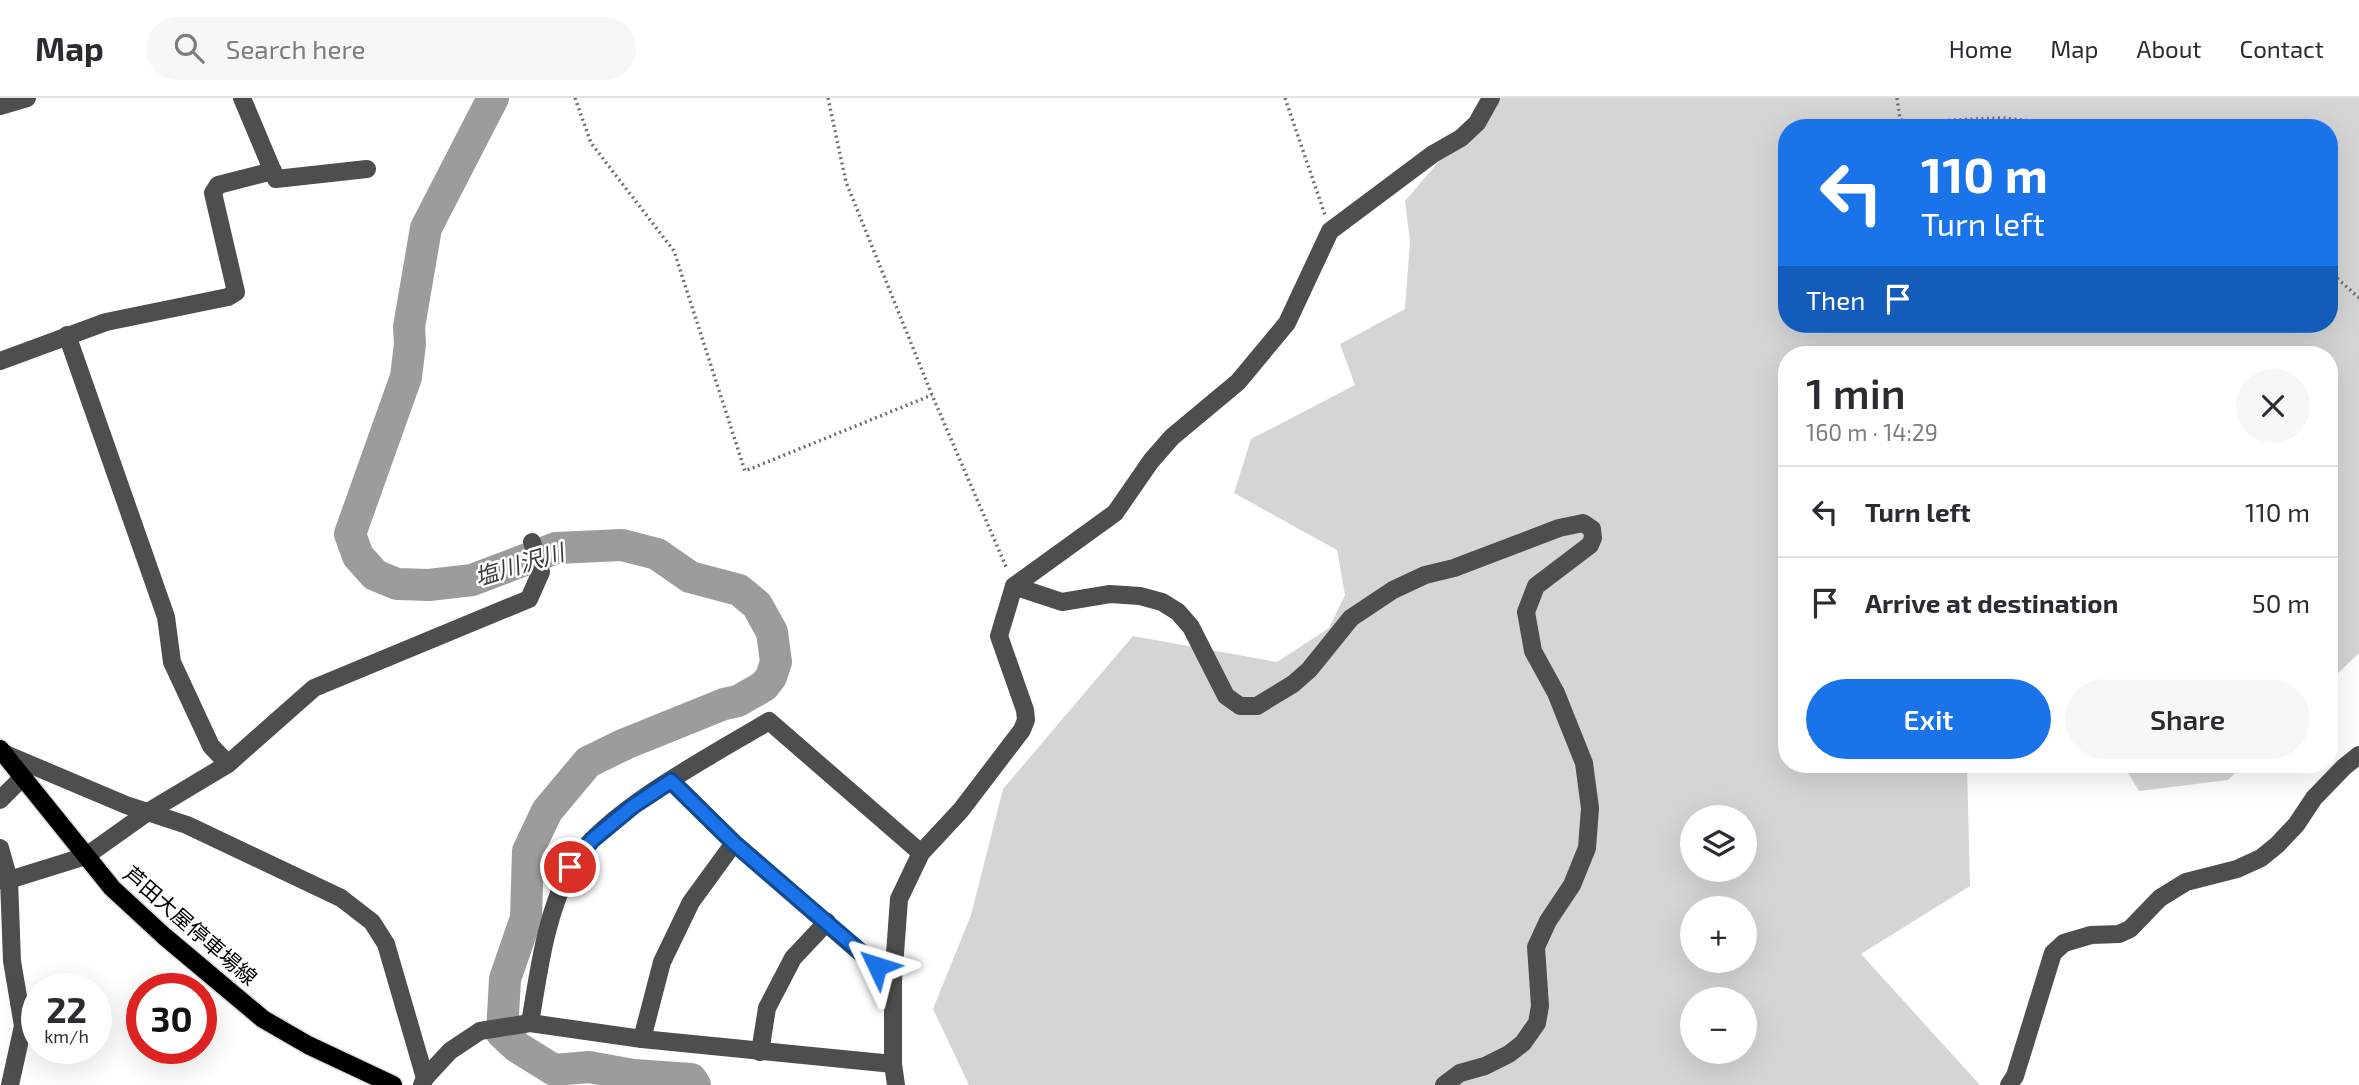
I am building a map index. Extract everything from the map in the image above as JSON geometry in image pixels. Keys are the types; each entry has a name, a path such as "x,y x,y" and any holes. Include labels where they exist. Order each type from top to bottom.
{"main road":[{"name":"芦田大屋停車場線","path":"2,751 111,888 164,936 263,1018 308,1045 393,1085"}],"street":[{"path":"0,106 27,98"},
{"path":"242,98 276,179 367,169"},
{"path":"896,1085 892,1064 893,981 899,899 921,853 961,810 1022,730 1026,720 1016,677 999,636 1014,586 1115,513 1151,461 1172,437 1238,382 1287,323 1330,232 1433,154 1461,138 1477,123 1491,98"},
{"path":"0,362 67,335 106,323 228,297 236,292 213,193 218,185 273,171"},
{"path":"67,335 166,617 172,662 211,746 228,764"},
{"path":"1014,586 1062,602 1110,594 1140,596 1162,602 1178,612 1191,627 1226,696 1240,706 1257,706 1310,670 1350,618 1393,590 1425,575 1454,568 1559,528 1583,523 1592,530 1590,545 1536,586 1526,612 1533,651 1556,693 1584,763 1590,808 1587,848 1572,885 1548,921 1536,947 1540,1006 1537,1023 1523,1043 1510,1054 1485,1066 1460,1073 1444,1085"},
{"path":"4,880 86,856 148,812 228,764 314,688 529,599 541,572 532,542"},
{"path":"530,1023 547,924 570,867 592,840 633,806 769,721 921,853"},
{"path":"2,751 126,805 187,825 341,898 372,922 386,944 424,1081"},
{"path":"2009,1085 2015,1076 2053,953 2064,943 2091,935 2119,934 2130,929 2161,898 2186,882 2237,869 2261,858 2296,825 2314,797 2359,755"},
{"path":"0,800 22,778"},
{"path":"671,781 734,843 893,981"},
{"path":"642,1039 668,950 691,902 734,843"},
{"path":"0,848 12,961 23,1026 10,1085"},
{"path":"760,1052 767,1009 793,958 827,922"},
{"path":"424,1081 450,1051 480,1031 530,1023 642,1039 892,1064"}],"path":[{"path":"575,98 591,143 674,251 745,471 932,395"},
{"path":"828,98 846,182 932,395 1014,586"},
{"path":"1285,98 1330,232"},
{"path":"1897,98 1900,119"},
{"path":"1978,119 2012,119"},
{"path":"2338,279 2359,298"}],"shaded area":[{"path":"1493,98 2359,98 2359,653 2338,673 2338,346 1778,346 1778,773 1967,773 1970,886 1861,954 1980,1085 969,1085 933,1009 971,915 1003,789 1133,636 1277,662 1329,628 1345,595 1337,550 1234,493 1251,439 1355,385 1340,344 1405,309 1410,241 1405,201"},
{"path":"2128,773 2235,773 2228,780 2139,791"}],"waterway":[{"name":"塩川沢川","path":"493,98 426,228 409,327 406,377 350,534 358,556 375,575 397,584 429,585 472,580 556,548 622,545 657,554 690,577 739,590 757,605 772,632 776,662 771,677 764,686 738,701 724,704 625,744 588,762 547,811 528,851 526,918 505,979 502,1033 517,1047 554,1070 589,1067 633,1075 691,1079 695,1085"}],"route":[{"path":"570,867 592,840 633,806 671,781 734,843 877,966"}]}
